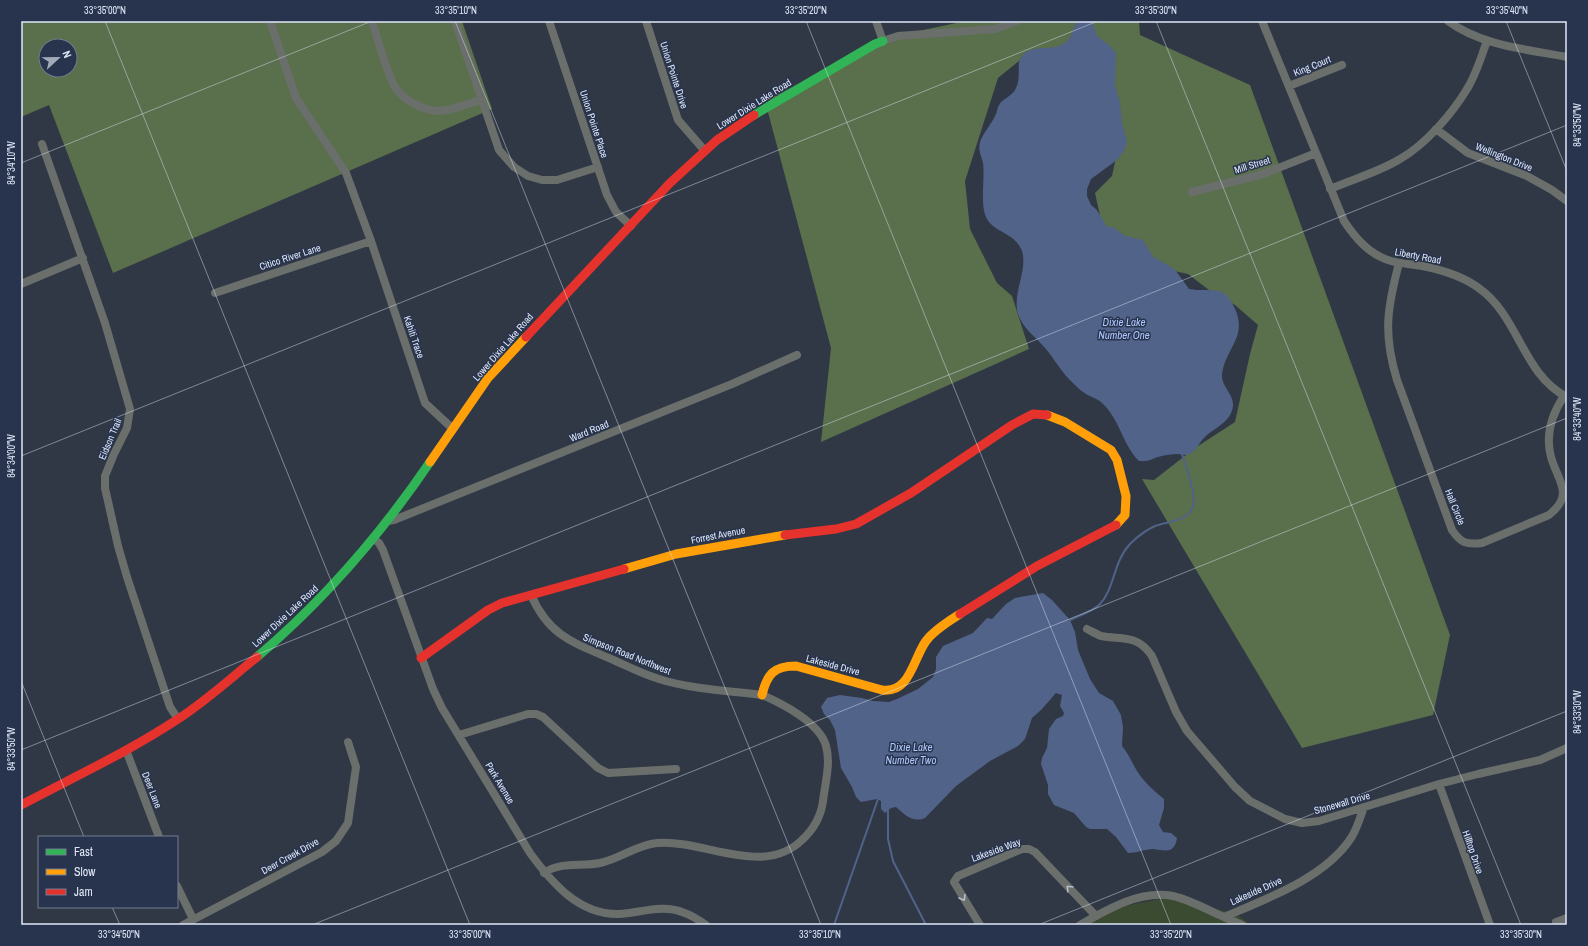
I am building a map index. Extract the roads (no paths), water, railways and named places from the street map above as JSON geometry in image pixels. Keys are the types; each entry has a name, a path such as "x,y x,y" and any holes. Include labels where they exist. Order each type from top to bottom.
{"street":[{"name":"Kahiti Trace","path":"270,21 296,98 346,173 371,241 426,403 453,429"},
{"path":"372,21 391,79 397,90 409,101 436,111 454,109 482,100"},
{"path":"455,21 499,150 514,167 524,173 542,180 557,180 598,167"},
{"name":"Union Pointe Place","path":"549,21 607,195 616,212 631,226"},
{"name":"Union Pointe Drive","path":"646,21 678,120 705,151"},
{"path":"876,21 883,41"},
{"name":"Lower Dixie Lake Road","path":"21,806 126,750 178,719 210,696 283,636 329,589 387,521 422,474 488,378 501,363 670,184 717,140 755,114 875,44 898,36 995,30 1017,21"},
{"name":"Liberty Road","path":"1262,21 1330,189 1344,221 1356,239 1376,255 1399,263 1421,265 1446,272 1467,280 1482,290 1493,300 1504,314 1538,372 1549,384 1566,396"},
{"path":"1448,21 1471,35 1487,41 1567,57"},
{"path":"1330,189 1401,159 1420,146 1457,104 1467,89 1475,74 1487,41"},
{"name":"King Court","path":"1289,86 1342,65"},
{"name":"Wellington Drive","path":"1436,129 1468,153 1527,176 1552,190 1567,201"},
{"name":"Eidson Trail","path":"42,144 105,323 130,409 127,428 114,454 106,476 105,488 108,507 118,546 132,592 170,707 178,719"},
{"name":"Mill Street","path":"1192,192 1263,174 1316,153"},
{"name":"Citico River Lane","path":"215,293 371,241"},
{"path":"21,284 82,258"},
{"name":"Hall Circle","path":"1399,263 1388,313 1388,337 1391,360 1452,530 1459,540 1470,544 1482,543 1549,515 1558,508 1562,499 1563,490 1551,456 1549,436 1553,415 1566,396"},
{"name":"Ward Road","path":"387,521 409,514 725,386 797,355"},
{"name":"Lakeside Drive","path":"762,695 765,682 770,674 778,668 787,666 796,666 882,690 889,691 896,689 906,680 920,651 938,630 1037,566 1114,527 1125,515 1126,496 1121,471 1111,450 1065,422 1044,414 1033,414 1012,425"},
{"name":"Forrest Avenue","path":"421,658 488,610 502,603 676,554 763,538 836,529 856,524 911,493 1012,425"},
{"name":"Park Avenue","path":"373,538 379,543 383,550 433,689 530,853 544,873 572,899 595,910 619,914 670,909 682,912 695,922 706,925"},
{"name":"Simpson Road Northwest","path":"531,595 537,610 548,624 561,636 577,645 660,680 762,695"},
{"name":"Stonewall Drive","path":"1087,629 1100,635 1133,639 1147,648 1152,656 1176,712 1187,731 1234,787 1262,809 1285,819 1302,823 1319,822 1439,784 1540,760 1567,748"},
{"path":"544,873 558,866 601,863 637,847 656,843 676,843 759,857 781,853 800,843 813,828 822,809 828,761 826,747 820,733 811,723 762,695"},
{"path":"459,735 528,714 536,714 543,717 598,768 608,773 676,769"},
{"name":"Deer Creek Drive","path":"183,925 322,852 336,840 348,823 356,767 348,742"},
{"name":"Deer Lane","path":"126,750 159,836"},
{"name":"Hilltop Drive","path":"1439,784 1490,925"},
{"name":"Lakeside Drive","path":"1080,925 1124,903 1146,897 1161,895 1181,899 1224,917 1286,890 1326,866 1339,854 1350,839 1364,808"},
{"name":"Lakeside Way","path":"980,925 954,882 955,878 1022,849 1029,849 1035,852 1096,916"},
{"path":"178,888 194,919"},
{"path":"1224,917 1242,925"},
{"path":"1556,922 1567,918"}],"water":[{"name":"Dixie Lake Number One","path":"1077,21 1092,21 1097,36 1116,53 1115,86 1120,103 1122,123 1127,141 1125,149 1117,160 1091,179 1087,189 1087,196 1091,205 1097,210 1107,227 1113,227 1125,236 1143,240 1153,257 1176,271 1189,289 1216,290 1225,294 1232,303 1237,314 1239,324 1238,333 1224,365 1222,375 1223,383 1232,398 1232,412 1221,425 1203,439 1194,451 1186,455 1171,454 1147,461 1139,461 1129,448 1114,418 1104,405 1100,401 1084,393 1068,378 1046,349 1026,329 1018,314 1017,306 1018,290 1023,266 1022,251 1014,240 989,222 984,212 983,163 979,145 983,135 996,115 999,105 1015,91 1018,80 1020,59 1029,51 1055,47 1066,42 1072,35"},
{"name":"Dixie Lake Number Two","path":"1043,593 1052,600 1070,620 1075,632 1078,650 1090,679 1099,693 1113,701 1121,715 1123,727 1122,746 1143,779 1164,799 1164,808 1159,825 1163,832 1171,833 1177,838 1174,847 1171,849 1150,849 1128,853 1116,837 1107,829 1090,829 1086,827 1074,813 1054,805 1048,794 1048,785 1041,764 1047,748 1049,729 1056,719 1063,716 1064,713 1060,706 1062,695 1056,693 1032,718 1025,739 1018,746 990,761 956,786 925,818 917,820 913,819 896,807 891,808 885,813 881,809 881,801 877,799 861,802 856,797 841,768 835,730 821,707 827,698 840,695 873,701 889,702 918,689 933,677 936,669 936,657 943,646 973,633 987,618 992,619 1006,604 1015,598"}],"waterway":[{"path":"1070,620 1097,607 1105,598 1120,559 1124,551 1133,541 1155,526 1184,517 1191,511 1194,499 1193,491 1182,454"},
{"path":"834,925 878,799"},
{"path":"888,811 888,839 893,861 926,925"}]}
